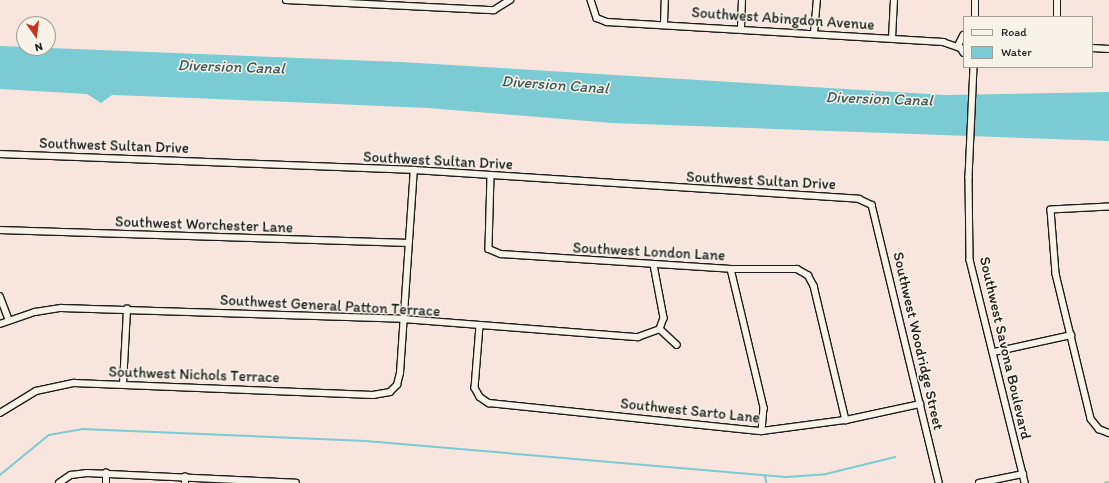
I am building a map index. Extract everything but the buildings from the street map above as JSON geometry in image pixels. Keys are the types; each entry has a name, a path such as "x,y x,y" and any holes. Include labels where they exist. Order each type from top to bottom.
{"street":[{"path":"286,0 494,10 510,0"},
{"name":"Southwest Abingdon Avenue","path":"591,0 597,18 607,22 664,23 943,42 962,50"},
{"path":"664,23 665,0"},
{"path":"741,28 742,0"},
{"path":"814,33 817,0"},
{"path":"892,38 894,0"},
{"path":"975,0 975,16"},
{"path":"1057,0 1057,16"},
{"path":"962,37 962,50"},
{"name":"Southwest Abingdon Avenue","path":"943,42 962,37"},
{"path":"1093,48 1109,48"},
{"name":"Southwest Savona Boulevard","path":"972,69 970,140 970,260 994,352 1025,483"},
{"name":"Southwest Sultan Drive","path":"0,154 414,170 859,198 872,205"},
{"path":"403,319 407,243 414,170"},
{"name":"Southwest London Lane","path":"491,176 489,249 514,256 731,269 797,270 808,275 814,286 846,420"},
{"name":"Southwest Woodridge Street","path":"872,205 939,483"},
{"path":"1109,207 1051,210 1056,274 1071,335 1096,426 1109,433"},
{"name":"Southwest Worchester Lane","path":"0,230 407,243"},
{"path":"654,265 664,318 660,329 677,345"},
{"path":"731,269 764,408 762,431"},
{"path":"0,296 9,320"},
{"name":"Southwest General Patton Terrace","path":"0,324 9,320 61,308 403,319 638,337 660,329"},
{"path":"123,384 127,309"},
{"name":"Southwest Nichols Terrace","path":"0,413 21,398 46,387 74,383 373,395 393,390 400,373 403,319"},
{"name":"Southwest Sarto Lane","path":"480,326 475,383 482,400 762,431 846,420 920,404"},
{"path":"994,352 1071,335"},
{"path":"106,473 106,483"},
{"path":"59,483 75,474 106,473 185,480 296,483"},
{"path":"978,483 1023,474"}],"water":[{"name":"Diversion Canal","path":"0,46 16,47 16,56 56,56 56,48 401,62 945,95 1109,92 1109,141 612,123 428,108 193,98 112,95 101,103 87,94 0,89"}],"waterway":[{"path":"0,475 49,435 82,429 366,441 787,477 826,474 895,457"},
{"path":"765,475 767,483"},
{"path":"1105,483 1109,482"}]}
